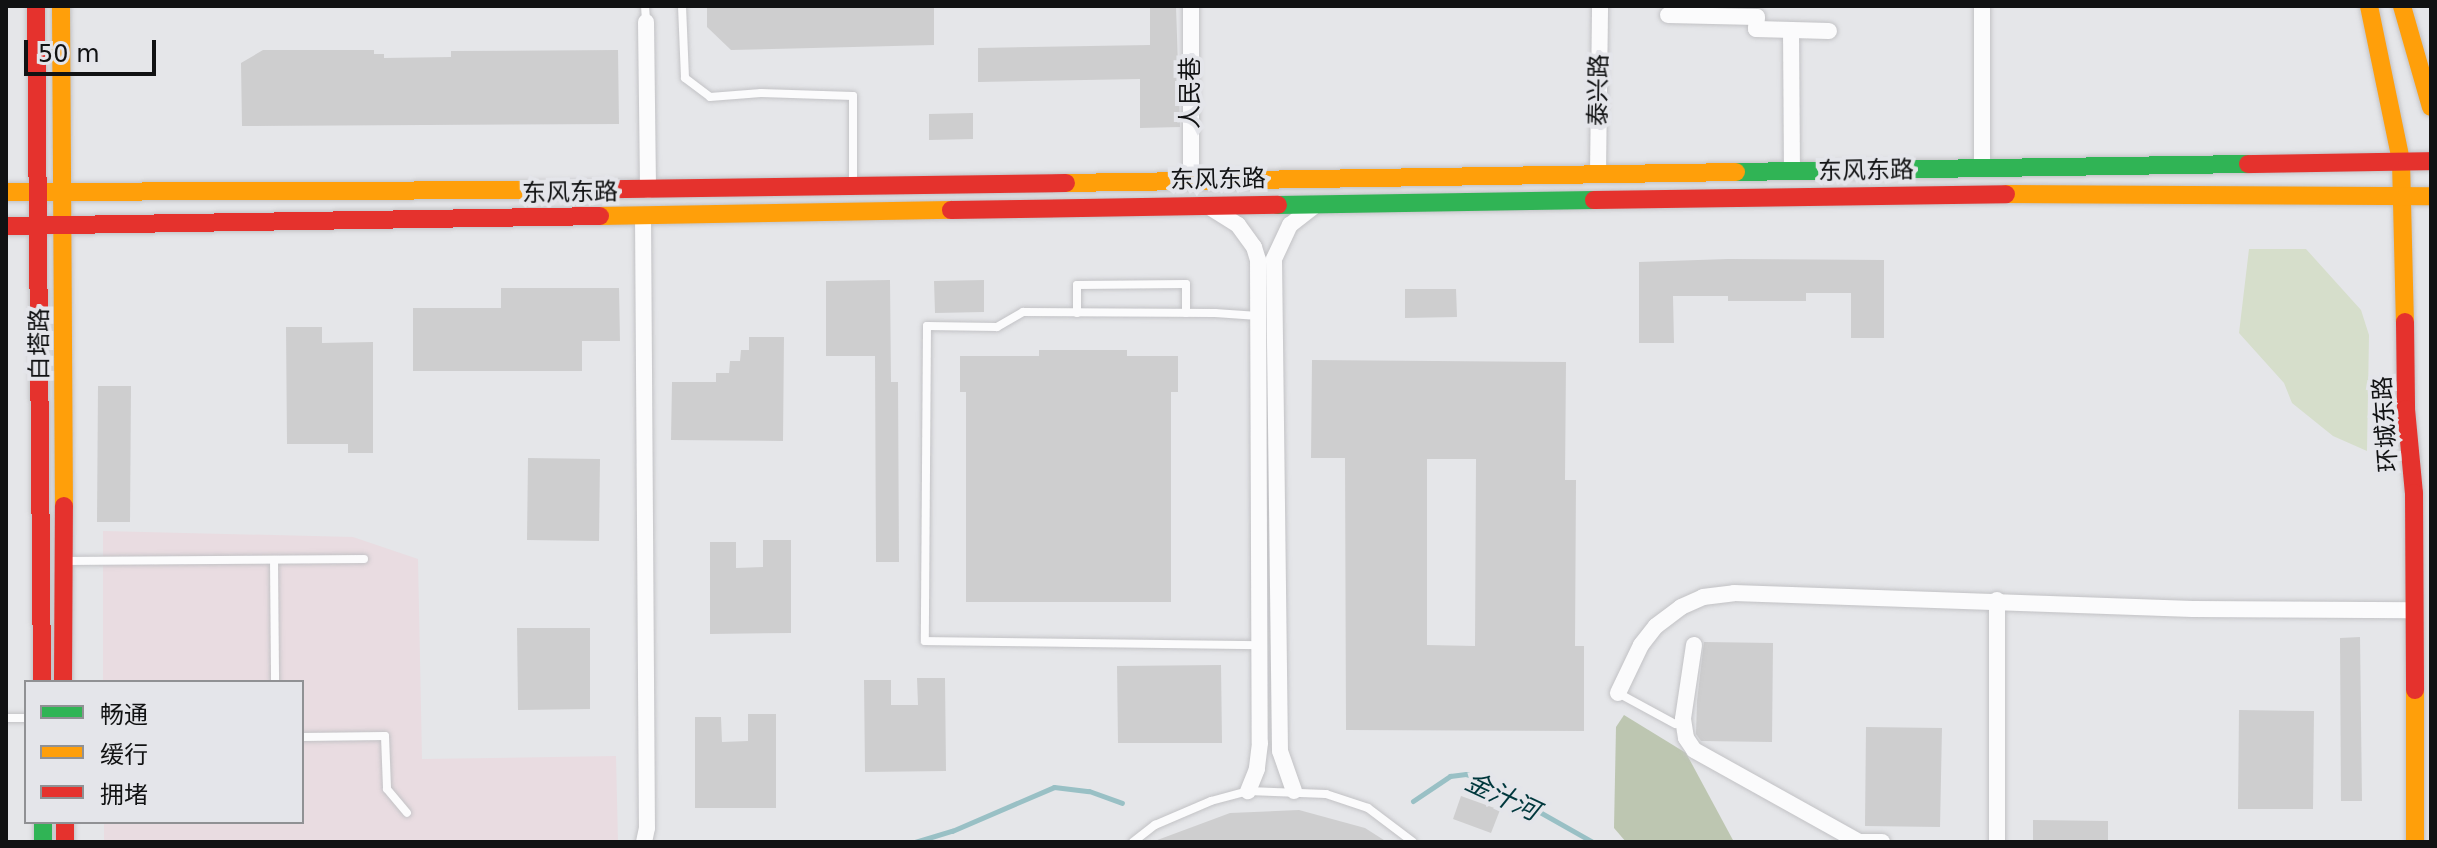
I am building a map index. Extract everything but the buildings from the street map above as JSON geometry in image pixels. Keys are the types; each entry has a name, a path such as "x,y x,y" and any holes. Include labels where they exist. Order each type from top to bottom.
{"main road":[{"name":"白塔路","path":"36,6 42,680"},
{"name":"白塔路","path":"61,6 65,225 63,680"},
{"name":"环城东路","path":"2369,6 2401,161 2404,196 2406,409 2414,493 2415,842"},
{"path":"2402,6 2431,107"},
{"name":"东风东路","path":"6,192 648,190 2431,161"},
{"path":"1170,205 1178,200 1181,192 1171,180"},
{"name":"东风东路","path":"6,226 1952,194 2431,196"}],"street":[{"name":"人民巷","path":"1191,6 1191,179"},
{"name":"泰兴路","path":"1598,174 1600,6"},
{"path":"1982,6 1982,168"},
{"path":"1668,15 1757,11 1756,29 1829,31"},
{"path":"645,14 648,190"},
{"path":"1791,30 1792,171"},
{"path":"1294,791 1280,751 1274,259 1290,225 1321,202"},
{"path":"1198,204 1229,217 1254,247 1258,260 1260,743 1257,769 1248,791"},
{"path":"643,215 647,828 644,842"},
{"path":"1618,693 1641,645 1656,626 1681,607 1703,597 1734,593 2193,609 2414,610"},
{"path":"1997,600 1997,842"},
{"path":"1694,645 1683,719 1686,738 1694,750 1859,842 1882,842"}],"lane":[{"path":"682,6 685,78 710,97 761,93 853,96 853,186"},
{"path":"1077,313 1077,285 1186,284 1186,313"},
{"path":"1258,316 1023,312 997,327 927,326 925,641 1260,645"},
{"path":"62,561 364,559"},
{"path":"274,560 275,680"},
{"path":"1618,693 1675,724"},
{"path":"304,737 385,736 387,789 407,813"},
{"path":"1133,842 1155,825 1211,801 1248,791 1294,791 1326,794 1368,808 1413,842"}],"shaded area":[{"path":"103,531 353,537 418,559 422,759 616,756 618,842 104,842 104,824 304,824 304,680 103,680"}],"green space":[{"path":"2249,249 2306,249 2361,310 2369,335 2367,451 2333,436 2292,403 2284,383 2239,333"},
{"path":"1624,715 1686,753 1734,842 1626,842 1614,828 1616,727"}],"waterway":[{"name":"金汁河","path":"1413,801 1450,776 1466,774 1481,779 1593,842"},
{"name":"金汁河","path":"915,842 952,831 1054,787 1089,791 1122,803"}],"traffic: fast":[{"path":"1736,172 2248,164"},
{"path":"1278,205 1594,200"},
{"path":"43,824 43,842"}],"traffic: slow":[{"path":"61,6 64,506"},
{"path":"2369,6 2401,161 2405,322"},
{"path":"2402,6 2431,107"},
{"path":"1066,183 1736,172"},
{"path":"6,192 552,190"},
{"path":"2006,194 2431,196"},
{"path":"600,216 951,210"},
{"path":"2415,690 2415,842"}],"traffic: jam":[{"path":"36,6 42,680"},
{"path":"2248,164 2431,161"},
{"path":"552,190 1066,183"},
{"path":"1594,200 2006,194"},
{"path":"951,210 1278,205"},
{"path":"6,226 600,216"},
{"path":"2405,322 2406,409 2414,493 2415,690"},
{"path":"63,680 64,506"},
{"path":"65,824 65,842"}]}
